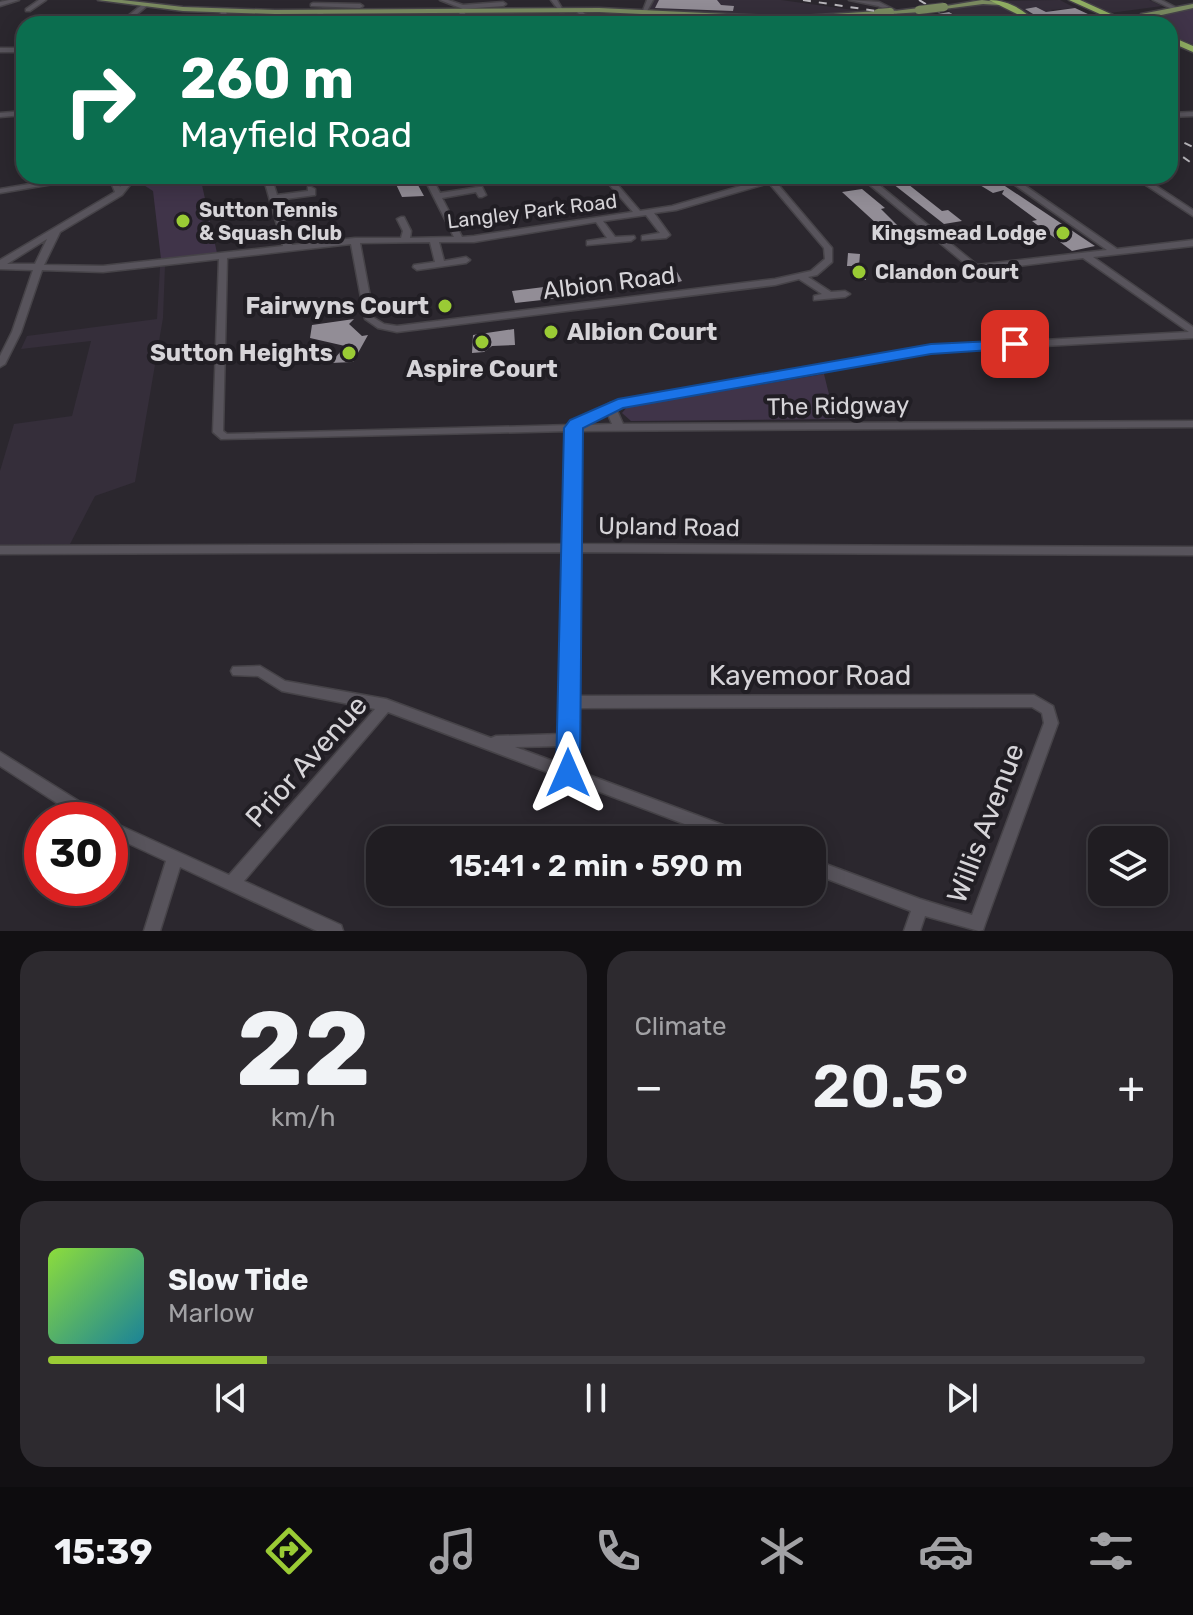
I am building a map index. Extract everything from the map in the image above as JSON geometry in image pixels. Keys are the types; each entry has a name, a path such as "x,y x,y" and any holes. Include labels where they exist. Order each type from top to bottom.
{"highway":[{"path":"1073,0 1110,16"},
{"path":"990,1 1025,16"}],"main road":[{"path":"102,0 223,11 315,7 462,13 504,5 562,11 700,16"},
{"path":"843,16 880,9 893,12 990,1"},
{"path":"1144,16 1193,6"}],"street":[{"path":"0,4 16,0"},
{"path":"28,10 43,0"},
{"path":"443,0 463,7 504,5"},
{"path":"554,0 562,11"},
{"path":"644,12 650,0"},
{"path":"840,0 880,9"},
{"path":"852,0 880,9"},
{"path":"1156,0 1174,8"},
{"path":"131,16 145,5"},
{"path":"315,7 360,6"},
{"path":"578,10 584,16"},
{"path":"223,11 224,16"},
{"path":"0,191 44,184"},
{"path":"115,184 119,193"},
{"path":"0,265 119,193 126,184"},
{"path":"269,184 288,248"},
{"path":"431,184 460,240"},
{"path":"614,184 670,234 645,238"},
{"name":"Langley Park Road","path":"0,265 103,269 355,241 460,240 644,214 750,184"},
{"path":"772,184 828,248 829,260 822,268 802,277"},
{"path":"873,184 975,268"},
{"path":"1018,184 1117,253"},
{"path":"1148,184 1193,214"},
{"path":"437,196 478,188"},
{"path":"273,198 325,191"},
{"path":"401,219 407,231 405,241"},
{"path":"599,221 613,240"},
{"path":"0,364 16,336 44,251 57,231"},
{"path":"590,243 631,238"},
{"name":"Albion Road","path":"355,241 370,319 381,326 397,329 802,277"},
{"path":"434,241 440,264"},
{"path":"950,276 975,268 1193,243"},
{"name":"The Ridgway","path":"223,255 218,432 225,437 573,428 1193,424"},
{"path":"1086,256 1193,333"},
{"path":"417,267 466,260"},
{"path":"802,277 829,295"},
{"path":"817,298 845,294"},
{"path":"568,773 573,428 610,406 931,349 1193,333"},
{"path":"610,406 619,428"},
{"name":"Upland Road","path":"0,550 572,548 1193,551"},
{"path":"238,671 260,671 282,686 386,705"},
{"name":"Kayemoor Road","path":"570,702 1034,701 1048,710"},
{"name":"Prior Avenue","path":"233,882 386,705 492,742 708,826"},
{"name":"Willis Avenue","path":"912,931 920,907 977,924 1051,723 1048,710"},
{"path":"492,742 568,740"},
{"path":"0,758 68,802"},
{"path":"128,836 335,931"},
{"path":"152,931 175,857"},
{"path":"826,871 920,907"}],"shaded area":[{"path":"654,0 781,0 861,11 762,16 649,9"},
{"path":"1060,0 1075,8 1051,10 1063,16 1033,16 1006,1"},
{"path":"1078,0 1149,0 1162,6 1110,13"},
{"path":"992,3 1016,15 957,16 947,10"},
{"path":"1193,8 1193,44 1178,38 1178,16 1154,16"},
{"path":"396,15 397,16 327,16"},
{"name":"Sutton Tennis & Squash Club","path":"142,184 202,184 217,253 161,259 153,191"},
{"path":"165,266 163,318 135,482 95,496 70,544 0,545 0,471 14,424 72,416 91,341 21,349 27,336 157,319 160,267"},
{"path":"824,374 835,419 631,421 622,413 627,407"}],"building":[{"path":"659,0 717,0 721,5 734,6 733,11 655,8"},
{"path":"1036,7 1046,12 1075,8 1090,15 1036,16 1025,9"},
{"path":"949,12 956,16 927,16"},
{"path":"396,184 417,184 424,196 402,197"},
{"path":"893,184 908,184 942,211 948,210 962,221 944,224"},
{"path":"978,184 1002,184 1095,246 1072,251 1032,221 1037,220 1002,194 1004,190 993,193"},
{"path":"862,189 885,208 881,209 904,232 889,235 842,192"},
{"name":"Clandon Court","path":"848,253 860,254 859,266 866,266 866,280 853,278 853,266 847,266"},
{"path":"677,272 682,281 669,285 644,287 639,276"},
{"path":"552,286 560,298 515,303 512,291"},
{"path":"354,319 349,324 362,336 368,335 353,362 331,363 345,346 310,338 312,325"},
{"path":"514,329 515,345 492,346 484,352 472,353 473,335"}],"railway":[{"path":"803,0 896,16"},
{"path":"919,0 946,16"},
{"path":"1178,140 1193,147"},
{"path":"1178,154 1193,164"}],"place":[{"name":"Sutton Tennis & Squash Club","path":"183,221"},
{"name":"Kingsmead Lodge","path":"1063,233"},
{"name":"Clandon Court","path":"859,272"},
{"name":"Fairwyns Court","path":"445,306"},
{"name":"Albion Court","path":"551,332"},
{"name":"Aspire Court","path":"482,342"},
{"name":"Sutton Heights","path":"349,353"}],"route":[{"path":"568,773 573,428 576,424 618,404 846,362 931,349 1015,344"}]}
